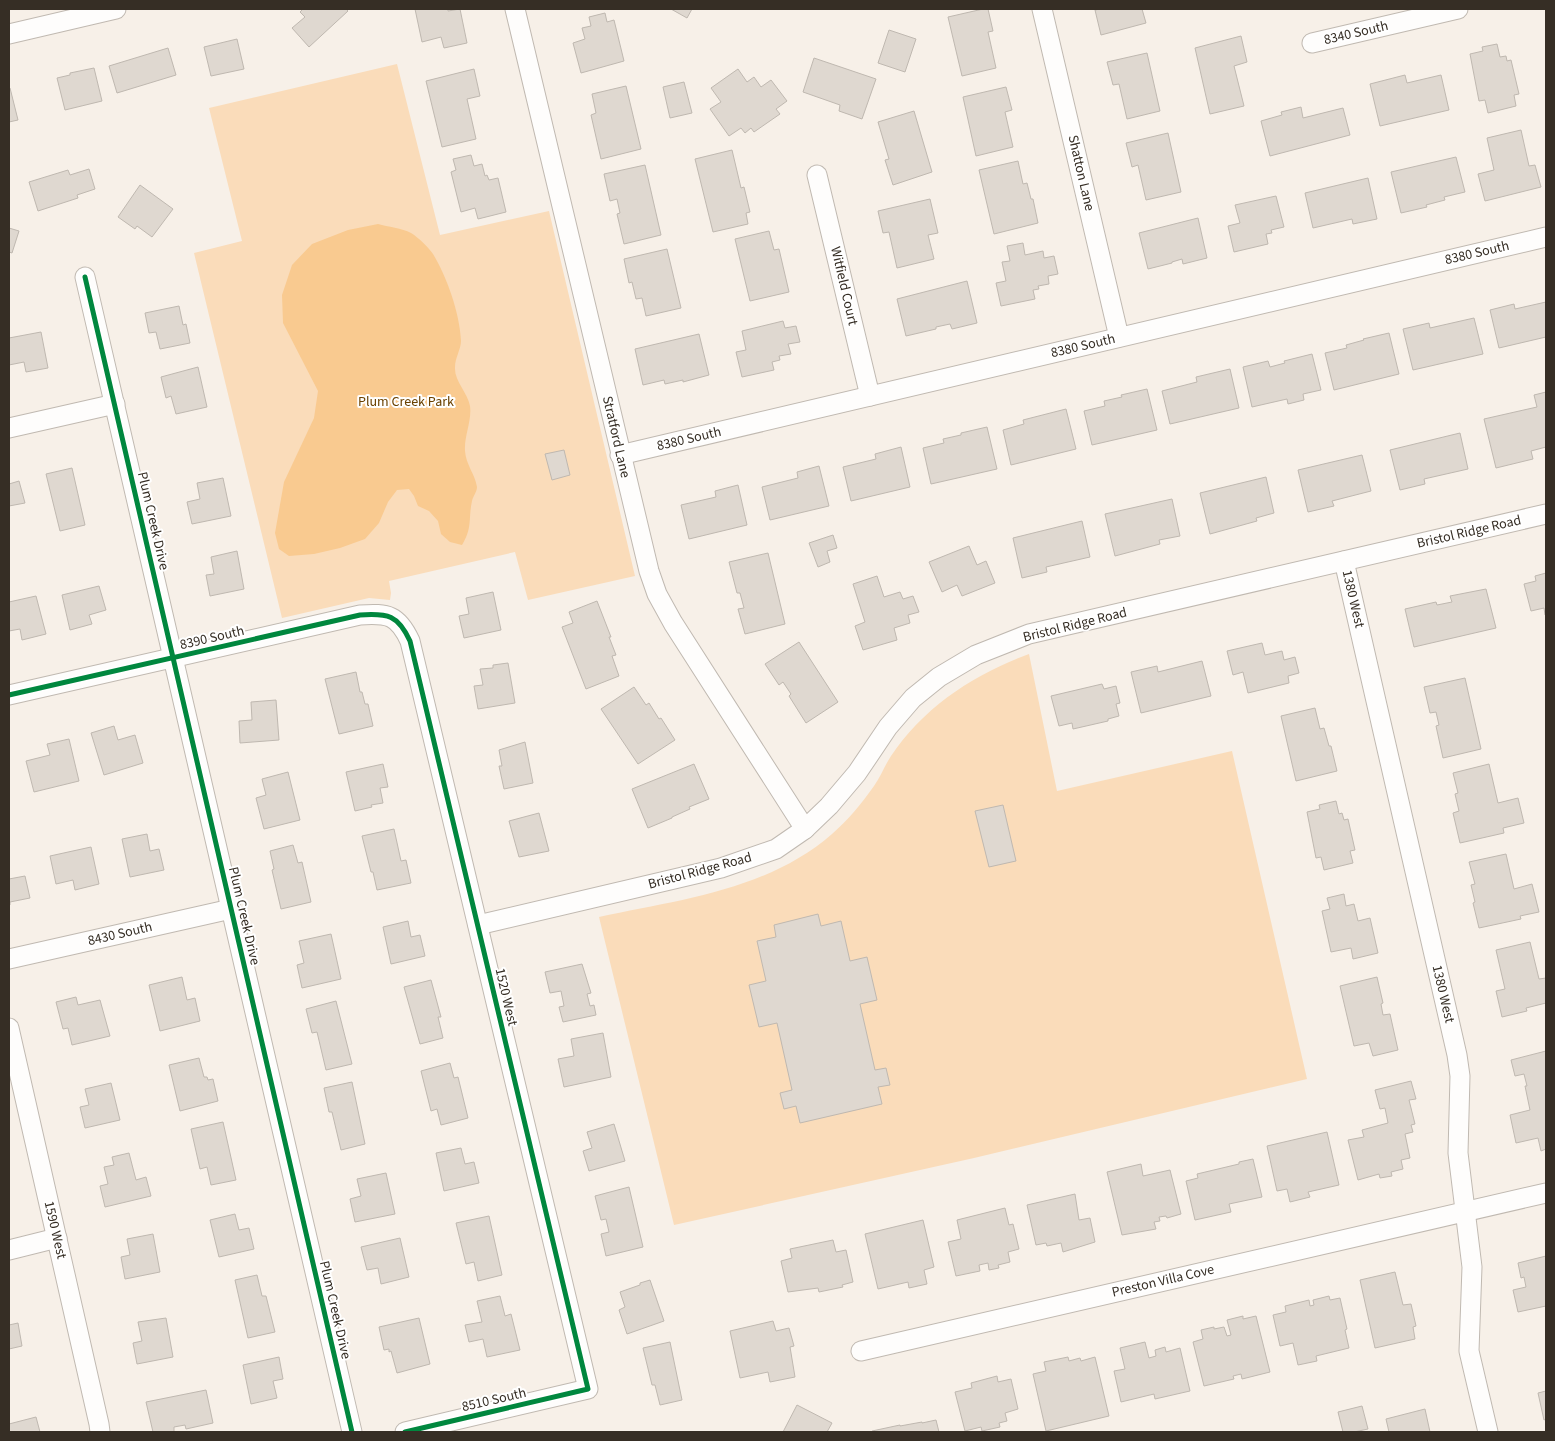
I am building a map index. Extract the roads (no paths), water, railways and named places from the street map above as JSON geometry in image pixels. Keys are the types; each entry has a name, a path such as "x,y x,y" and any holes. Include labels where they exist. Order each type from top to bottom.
{"street":[{"path":"9,34 116,9"},
{"name":"Stratford Lane","path":"515,9 620,455 649,571 657,594 673,624 805,828"},
{"name":"Shatton Lane","path":"1042,9 1119,338"},
{"name":"8340 South","path":"1312,43 1458,9"},
{"name":"Witfield Court","path":"817,175 870,396"},
{"name":"8380 South","path":"620,455 1546,237"},
{"name":"Plum Creek Drive","path":"86,276 352,1432"},
{"path":"9,428 115,404"},
{"name":"Bristol Ridge Road","path":"478,925 721,868 776,849 805,828 829,806 857,773 888,727 913,698 939,676 976,655 1028,634 1546,514"},
{"name":"1380 West","path":"1344,561 1460,1076 1458,1153 1472,1267 1469,1351 1488,1432"},
{"name":"8390 South","path":"9,696 360,615 391,616"},
{"name":"1520 West","path":"391,616 403,626 410,641 588,1389"},
{"name":"8430 South","path":"9,959 231,908"},
{"name":"1590 West","path":"9,1028 100,1424 100,1432"},
{"name":"Preston Villa Cove","path":"860,1351 1546,1193"},
{"path":"9,1250 57,1238"},
{"name":"8510 South","path":"405,1432 588,1389"}],"park label":[{"name":"Plum Creek Park","path":"406,402"}]}
